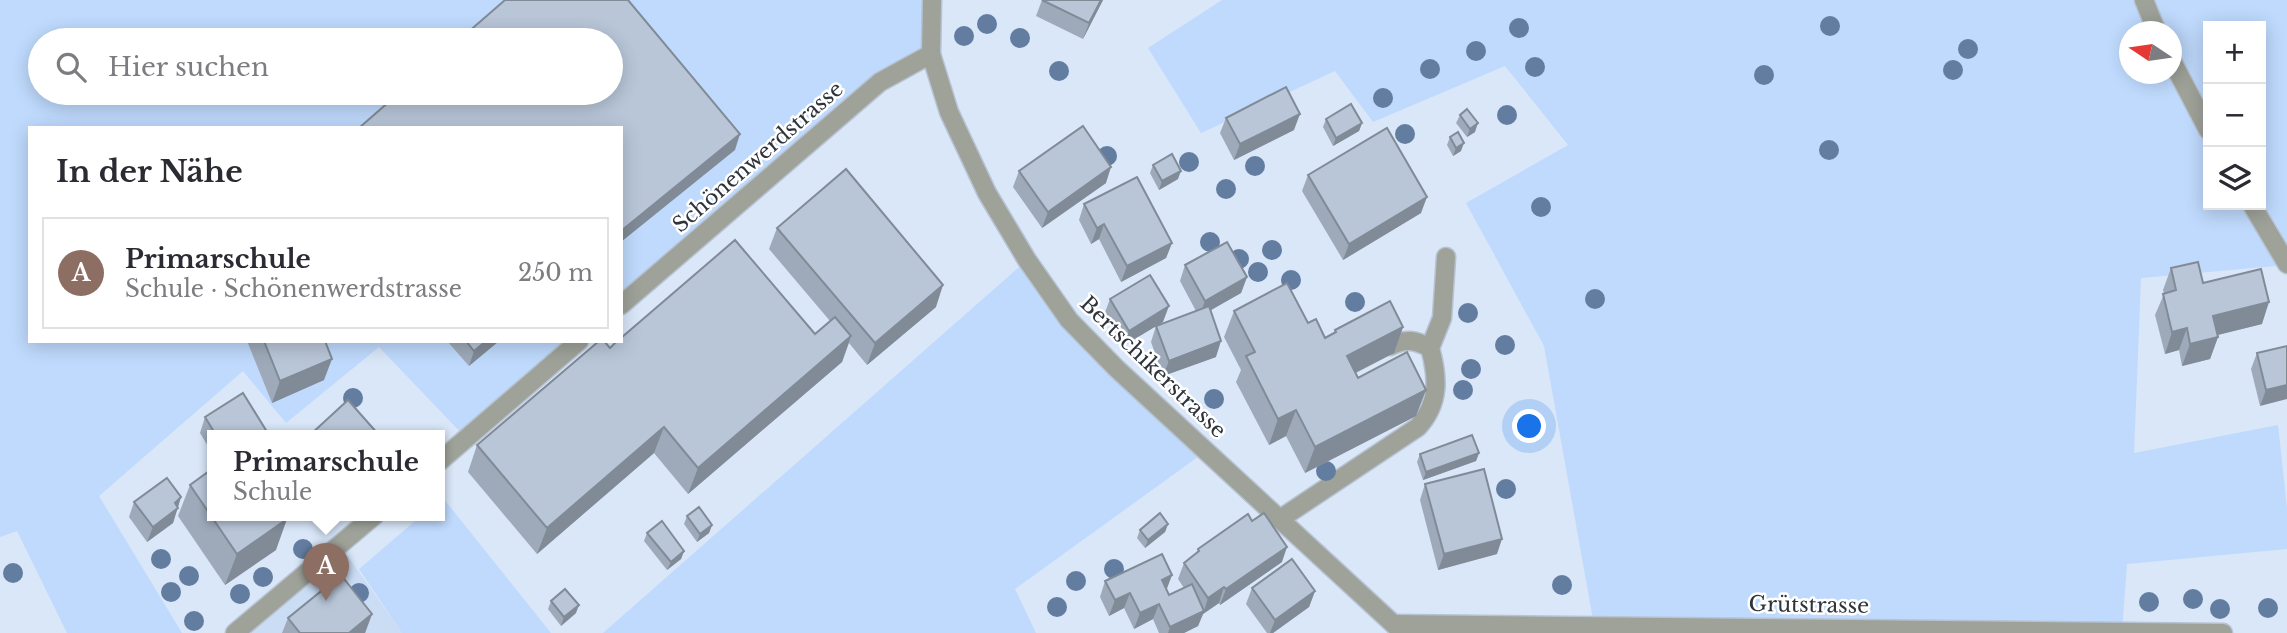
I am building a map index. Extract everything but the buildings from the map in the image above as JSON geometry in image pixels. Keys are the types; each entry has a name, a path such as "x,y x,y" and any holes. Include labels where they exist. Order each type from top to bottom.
{"street":[{"name":"Bertschikerstrasse","path":"932,0 931,54 949,112 987,193 1027,260 1069,320 1117,369 1399,628"},
{"path":"2144,0 2153,21"},
{"name":"Schönenwerdstrasse","path":"623,303 880,82 931,54"},
{"path":"2182,80 2203,120"},
{"path":"2255,210 2287,264"},
{"path":"1280,519 1418,427 1427,418 1437,383 1430,348 1442,318 1446,257"},
{"path":"1390,346 1399,341 1410,340 1430,348"},
{"path":"445,457 577,343"},
{"path":"235,633 368,521"},
{"name":"Grütstrasse","path":"1399,628 2223,633"}],"shaded area":[{"path":"0,0 943,0 931,7 931,54 880,82 623,303 623,126 28,126 28,343 577,343 466,438 379,347 286,423 243,371 99,496 182,633 67,633 17,531 0,537"},
{"path":"1222,0 2287,0 2287,265 2141,278 2134,453 2278,425 2287,508 2287,549 2127,564 2122,631 2223,633 1403,633 1594,625 1544,346 1466,203 1568,145 1505,66 1373,122 1335,71 1201,133 1148,48"},
{"path":"1027,260 1069,320 1206,451 1015,589 1036,633 603,633"},
{"path":"445,500 551,633 402,633 359,569 415,521 445,521"},
{"path":"340,545 402,633 235,633"}],"place":[{"name":"Primarschule","path":"326,601"}]}
